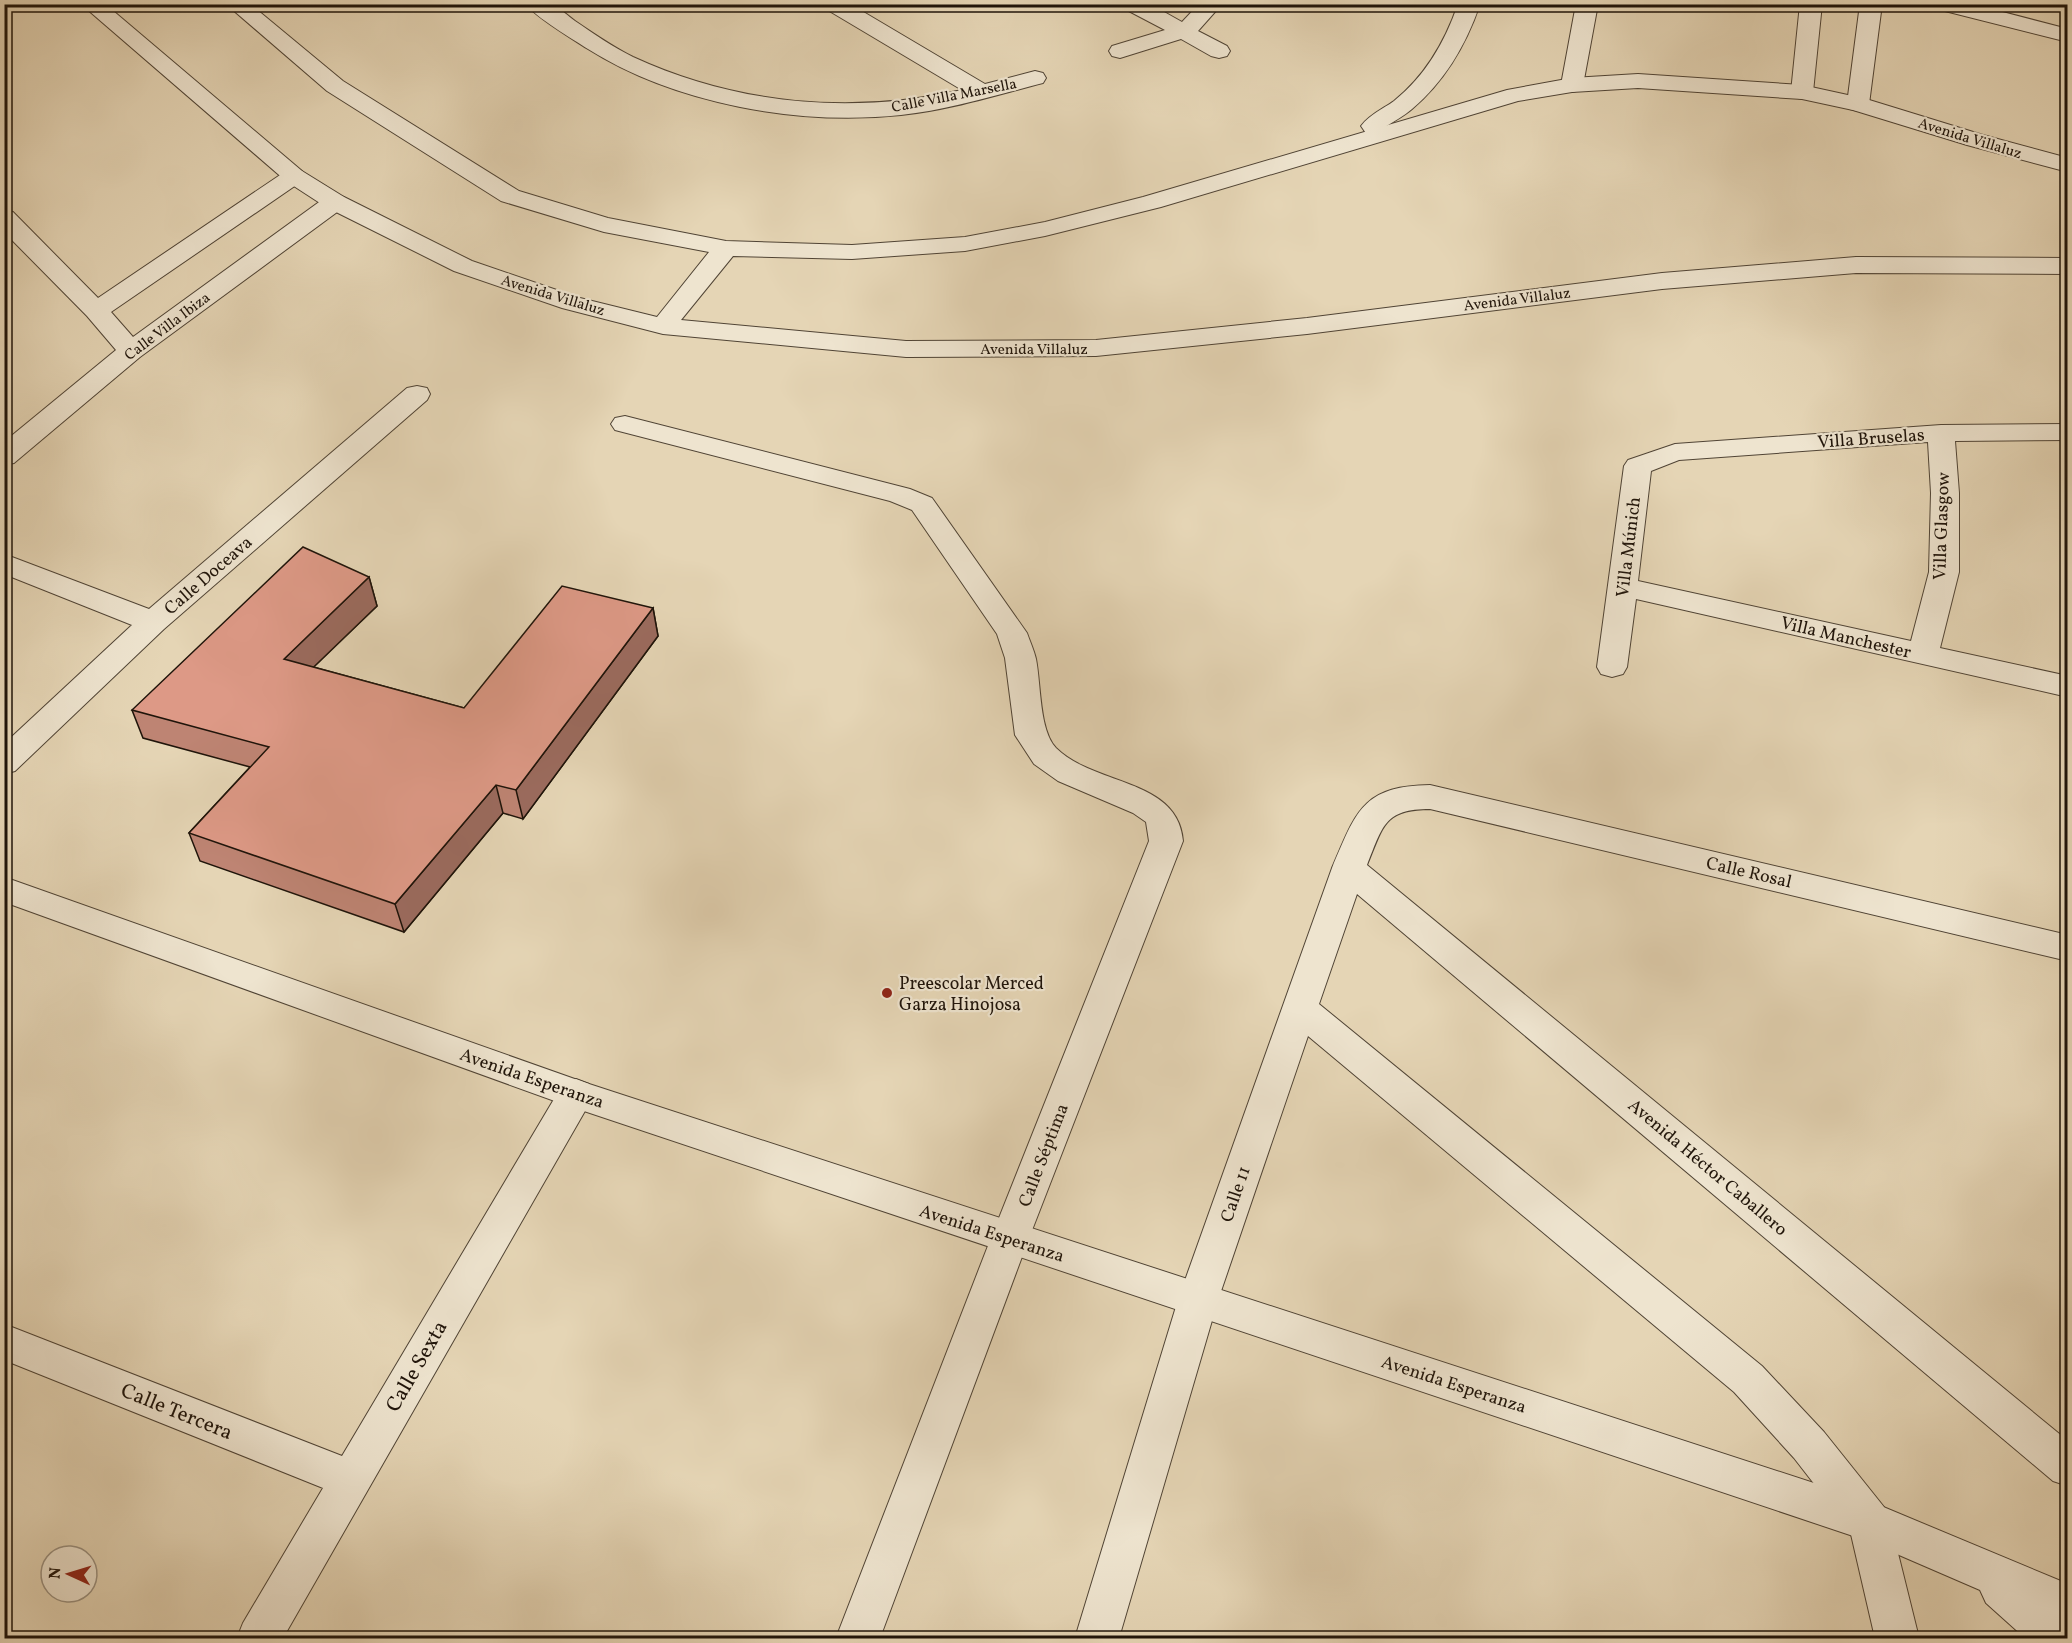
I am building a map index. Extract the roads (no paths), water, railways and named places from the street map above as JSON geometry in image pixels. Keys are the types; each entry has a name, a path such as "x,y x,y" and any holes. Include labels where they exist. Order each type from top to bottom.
{"street":[{"name":"Avenida Villaluz","path":"91,4 294,176 335,202 463,266 571,303 663,326 906,349 1096,348 1307,326 1662,281 1856,265 2067,266"},
{"name":"Avenida Villaluz","path":"236,4 335,86 510,196 604,225 726,248 852,252 965,244 1045,229 1141,204 1379,127 1515,95 1572,85 1638,81 1802,92 1858,104 1975,141 2067,165"},
{"name":"Calle Villa Marsella","path":"536,4 623,60 688,87 768,104 841,111 902,108 1035,78"},
{"path":"834,4 981,91"},
{"path":"1133,4 1219,51"},
{"path":"1120,51 1185,31 1212,4"},
{"path":"1379,127 1430,80 1450,52 1469,4"},
{"path":"1572,85 1587,4"},
{"path":"1802,92 1811,4"},
{"path":"1858,104 1871,4"},
{"path":"1957,6 2067,36"},
{"path":"96,311 294,176"},
{"name":"Calle Villa Ibiza","path":"4,457 17,432 335,202"},
{"path":"4,217 96,311 131,351"},
{"path":"663,326 726,248"},
{"name":"Calle Doceava","path":"4,763 153,622 417,394"},
{"name":"Calle Séptima","path":"625,424 900,495 922,504 1012,633 1020,658 1031,735 1045,756 1069,773 1145,805 1158,814 1165,827 1166,841 1010,1238 858,1638"},
{"name":"Villa Bruselas","path":"1675,452 1941,433 2067,432"},
{"name":"Villa Glasgow","path":"1923,654 1944,572 1945,493 1941,433"},
{"name":"Villa Múnich","path":"1612,667 1638,466 1675,452"},
{"path":"4,563 153,622"},
{"name":"Villa Manchester","path":"1624,587 2067,687"},
{"name":"Calle 11","path":"1097,1638 1198,1300 1349,868 1372,815 1390,801 1408,796 1430,797"},
{"name":"Calle Rosal","path":"1430,797 2067,948"},
{"name":"Avenida Héctor Caballero","path":"1349,868 2067,1467"},
{"name":"Avenida Esperanza","path":"4,889 576,1094 1869,1521 1982,1571"},
{"path":"1300,1009 1748,1380 1809,1445 1869,1521 1897,1638"},
{"name":"Calle Sexta","path":"259,1638 576,1094"},
{"name":"Calle Tercera","path":"4,1342 350,1479"},
{"path":"1982,1571 2067,1606"},
{"path":"1982,1571 2057,1638"}],"place":[{"name":"Preescolar Merced Garza Hinojosa","path":"887,993"}]}
